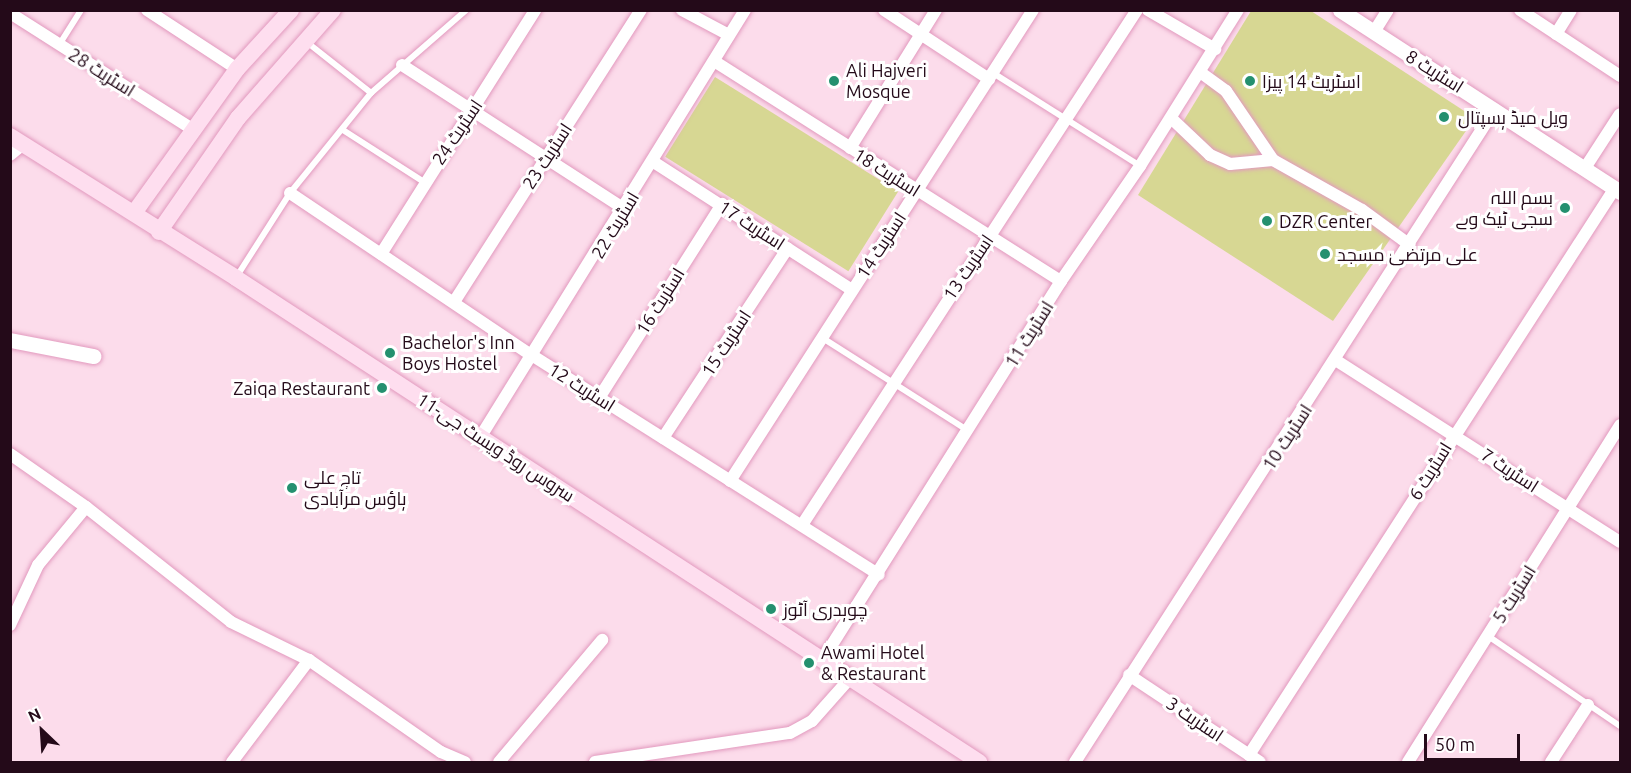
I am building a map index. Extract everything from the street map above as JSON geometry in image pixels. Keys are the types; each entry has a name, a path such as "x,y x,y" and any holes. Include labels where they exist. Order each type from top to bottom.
{"main road":[{"path":"134,213 195,131 237,69 291,10"},
{"path":"159,232 238,118 333,10"},
{"name":"سروس روڈ ویسٹ جی-11","path":"17,140 481,436 979,762"}],"street":[{"path":"147,10 237,69"},
{"name":"اسٹریٹ 24","path":"381,254 424,182 535,10"},
{"name":"اسٹریٹ 23","path":"454,302 641,10"},
{"path":"682,10 729,35"},
{"name":"اسٹریٹ 22","path":"481,436 626,209 652,161 745,10"},
{"path":"884,10 991,76"},
{"path":"850,148 936,10"},
{"name":"اسٹریٹ 14","path":"730,481 1034,10"},
{"name":"اسٹریٹ 13","path":"802,525 891,382 1137,10"},
{"path":"1148,10 1215,49"},
{"name":"اسٹریٹ 11","path":"823,659 879,575 1061,281 1140,166 1238,10"},
{"name":"اسٹریٹ 8","path":"1340,10 1617,190"},
{"path":"1374,32 1388,10"},
{"path":"1520,10 1620,76"},
{"path":"1556,34 1571,10"},
{"name":"اسٹریٹ 28","path":"10,13 195,131"},
{"name":"اسٹریٹ 18","path":"714,61 988,237 1061,281"},
{"path":"402,65 626,209"},
{"path":"1200,72 1232,99 1273,160 1362,210 1410,245"},
{"name":"اسٹریٹ 10","path":"1075,762 1129,675 1337,361 1495,109"},
{"path":"1585,168 1620,114"},
{"path":"1171,118 1210,155 1230,164 1273,160"},
{"path":"10,155 17,140"},
{"name":"اسٹریٹ 17","path":"652,161 722,204 852,290"},
{"name":"اسٹریٹ 6","path":"1249,755 1454,434 1617,190"},
{"name":"اسٹریٹ 12","path":"290,193 533,356 879,575"},
{"name":"اسٹریٹ 16","path":"599,398 722,204"},
{"name":"اسٹریٹ 15","path":"663,438 788,248"},
{"path":"10,340 93,356"},
{"name":"اسٹریٹ 7","path":"1337,361 1620,542"},
{"name":"اسٹریٹ 5","path":"1408,762 1620,425"},
{"path":"10,454 86,507 231,622 309,660 441,752 465,762"},
{"path":"10,625 38,565 86,507"},
{"path":"499,762 602,640"},
{"path":"232,762 309,660"},
{"name":"اسٹریٹ 3","path":"1129,675 1260,762"},
{"path":"595,762 790,733 812,721 851,677"},
{"path":"1551,762 1588,705"}],"lane":[{"path":"59,45 81,10"},
{"path":"236,278 290,193 343,130 370,93 466,10"},
{"path":"314,47 370,93"},
{"path":"991,76 1140,166"},
{"path":"343,130 424,182"},
{"path":"821,337 969,431"},
{"path":"1488,636 1620,726"}],"green space":[{"path":"1251,11 1311,11 1475,118 1333,321 1138,195"},
{"path":"715,77 898,191 848,271 665,157"}],"place":[{"name":"Ali Hajveri Mosque","path":"834,81"},
{"name":"اسٹریٹ 14 پیزا","path":"1250,81"},
{"name":"ویل میڈ ہسپتال","path":"1444,117"},
{"name":"بسم اللہ سجی ٹیک وے","path":"1565,208"},
{"name":"DZR Center","path":"1267,221"},
{"name":"علی مرتضیٰ مسجد","path":"1325,254"},
{"name":"Bachelor's Inn Boys Hostel","path":"390,353"},
{"name":"Zaiqa Restaurant","path":"382,388"},
{"name":"تاج علی ہاؤس مرآبادی","path":"292,488"},
{"name":"چوہدری آٹوز","path":"771,609"},
{"name":"Awami Hotel & Restaurant","path":"809,663"}]}
